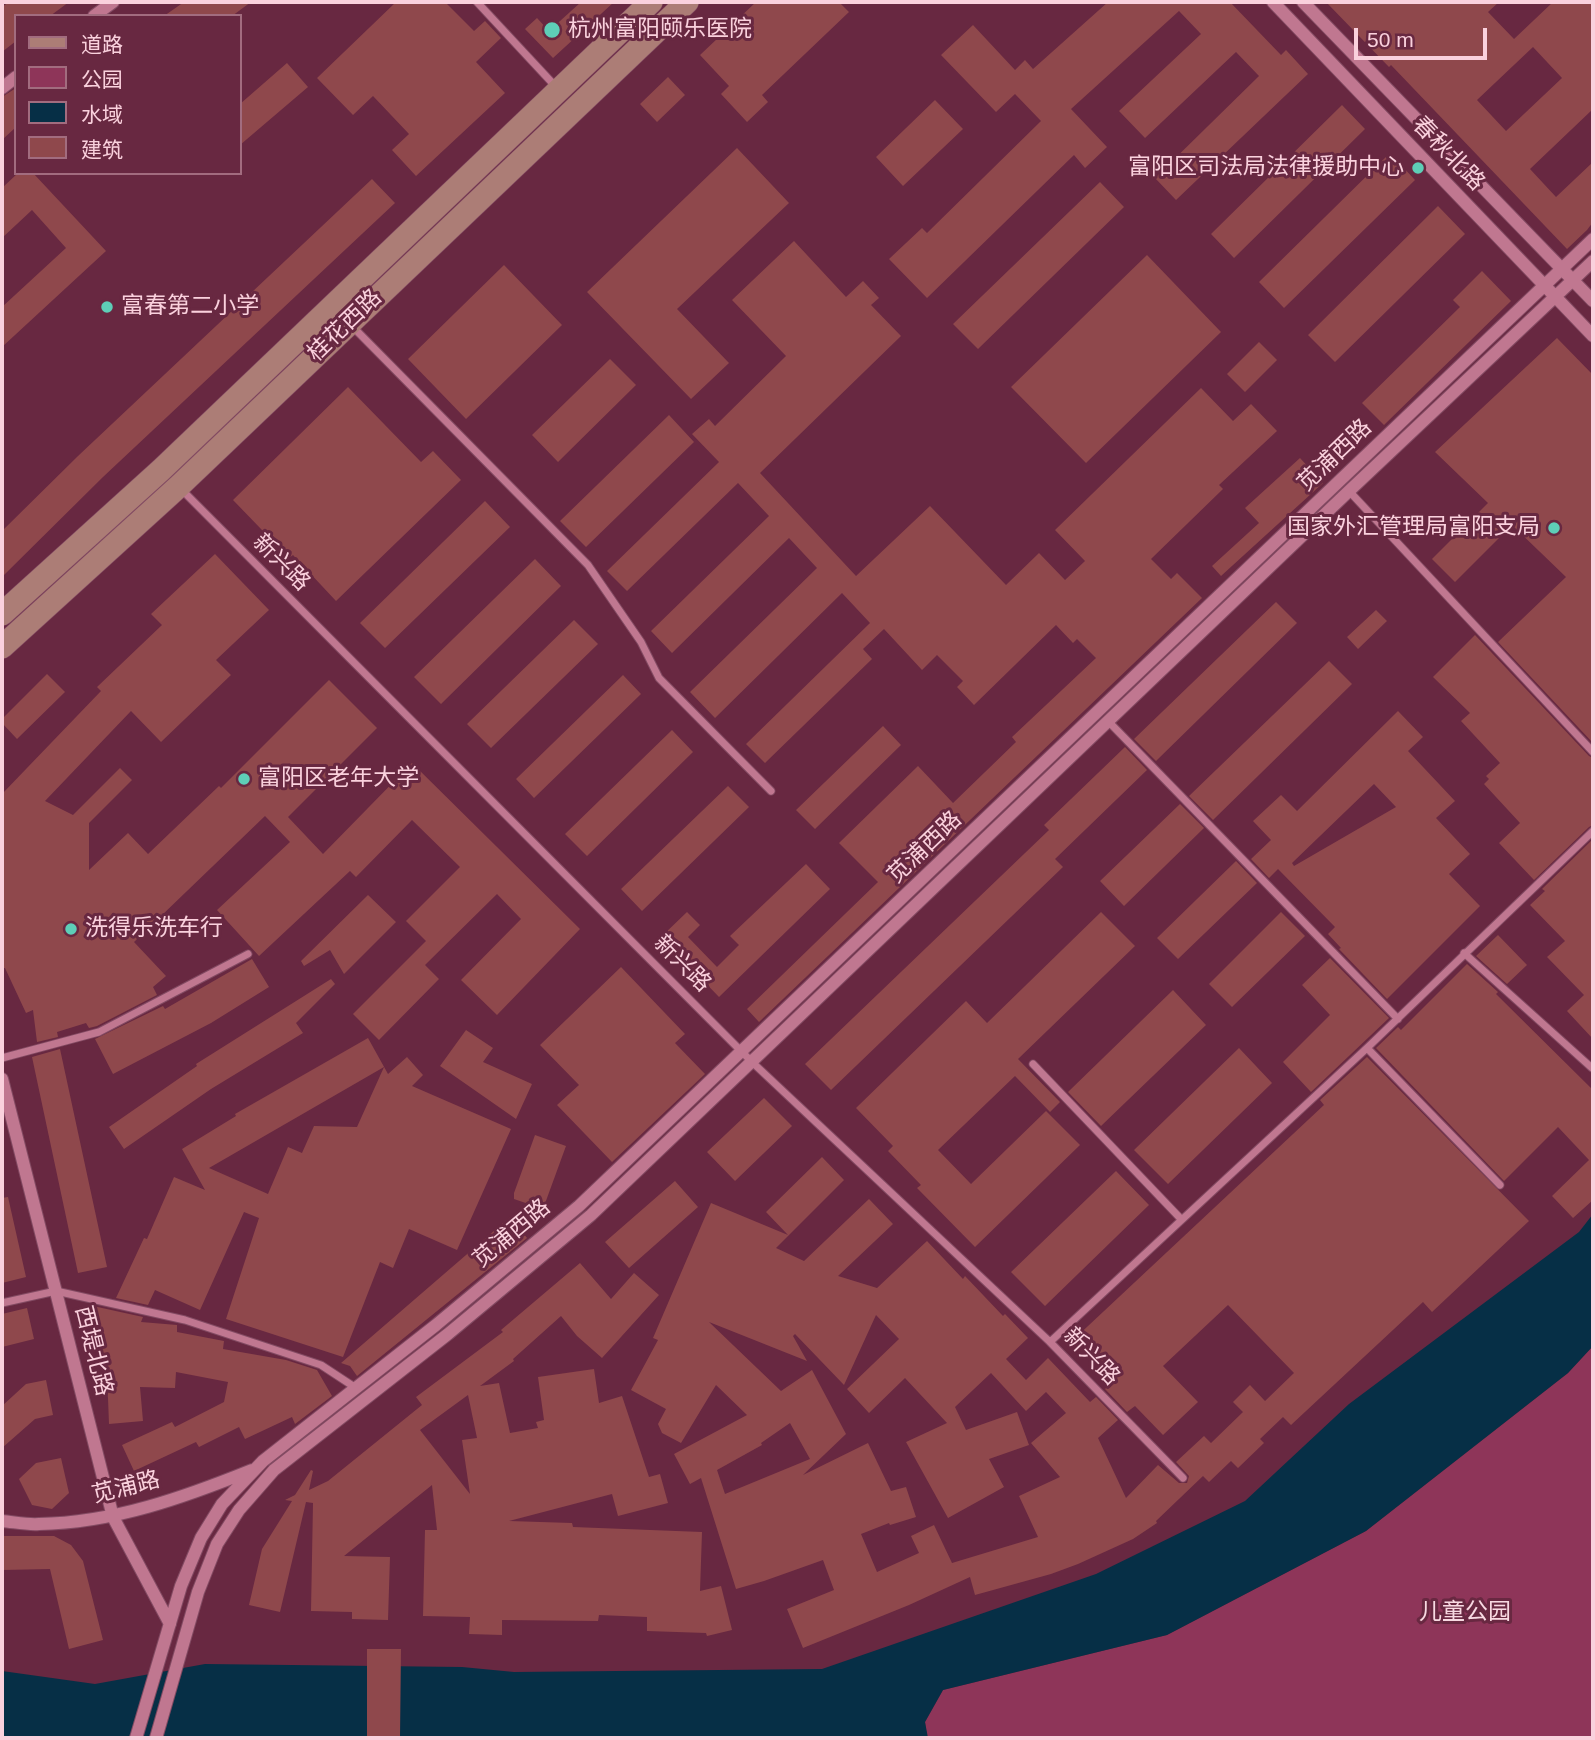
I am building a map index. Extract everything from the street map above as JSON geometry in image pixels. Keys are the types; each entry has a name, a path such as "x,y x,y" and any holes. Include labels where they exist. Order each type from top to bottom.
{"main road":[{"name":"桂花西路","path":"2,614 162,470 651,2"},
{"name":"桂花西路","path":"2,648 178,487 348,322 687,2"}],"street":[{"path":"97,14 113,2"},
{"path":"477,2 558,89"},
{"name":"春秋北路","path":"1273,2 1593,336"},
{"path":"1303,2 1593,300"},
{"name":"苋浦西路","path":"156,1738 179,1652 217,1544 239,1510 274,1470 448,1334 591,1215 1113,695 1593,239"},
{"name":"苋浦西路","path":"259,1465 436,1325 579,1206 747,1057 1108,721 1593,261"},
{"path":"348,322 588,565 641,642 659,678 771,791"},
{"name":"新兴路","path":"162,470 747,1057 1050,1342 1183,1478"},
{"path":"1349,491 1593,752"},
{"path":"1108,721 1398,1018"},
{"path":"1050,1342 1367,1048 1593,831"},
{"path":"1464,953 1593,1067"},
{"path":"2,1058 99,1032 248,954"},
{"path":"1367,1048 1500,1185"},
{"path":"1033,1065 1181,1219"},
{"name":"西堤北路","path":"2,1079 113,1517 170,1624"},
{"path":"2,1303 55,1291 185,1320 321,1365 356,1388"},
{"path":"136,1738 181,1586 201,1538 222,1504 259,1465"},
{"name":"苋浦路","path":"2,1521 38,1524 113,1517 216,1484 259,1465"}],"green space":[{"name":"儿童公园","path":"1593,1346 1593,1738 927,1737 925,1722 943,1690 1167,1635 1366,1531 1568,1373"}],"water":[{"path":"1593,1214 1593,1346 1568,1373 1366,1531 1167,1635 943,1690 925,1722 928,1738 2,1738 2,1671 95,1684 205,1664 462,1667 514,1672 822,1669 1096,1574 1245,1501 1349,1404 1579,1232"}],"building":[{"path":"9,2 69,2 53,14 14,14 14,43 2,52 2,7"},
{"path":"184,2 251,2 235,14 167,14"},
{"path":"396,2 445,2 474,31 485,21 501,38 476,62 505,93 416,176 392,150 409,134 373,96 353,115 317,78"},
{"path":"581,2 614,2 553,58 525,29 537,18 549,31"},
{"path":"756,2 839,2 849,12 762,95 768,102 747,122 721,94 729,86 700,55"},
{"path":"1108,2 1230,2 1281,55 1286,50 1308,74 1176,200 1155,178 1259,76 1236,52 1145,138 1119,111 1201,34 1179,11 1071,109 1107,147 1085,168 1074,155 927,298 889,259 922,228 927,233 1041,121 1015,94 996,112 941,55 973,25 1015,70 1025,60 1033,69"},
{"path":"1326,2 1499,2 1488,12 1514,39 1553,2 1593,2 1593,109 1530,169 1556,197 1593,162 1593,222 1587,230 1567,249 1391,65 1389,67","holes":["1533,47 1562,78 1506,131 1477,100"]},
{"path":"287,63 308,87 242,143 242,102"},
{"path":"668,77 685,95 657,122 640,104"},
{"path":"14,89 14,129 2,140 2,97"},
{"path":"935,100 963,129 903,186 876,157"},
{"path":"1342,105 1365,129 1234,258 1211,234"},
{"path":"737,148 789,203 677,309 729,363 691,399 587,292"},
{"path":"1390,153 1415,180 1284,308 1259,282"},
{"path":"16,175 35,175 106,251 2,347 2,307 66,248 32,210 2,238 2,188"},
{"path":"372,179 395,203 103,477 2,577 2,531"},
{"path":"1100,182 1124,207 978,349 953,324"},
{"path":"1438,206 1465,234 1335,362 1308,335"},
{"path":"794,241 846,297 863,281 879,298 871,305 901,336 760,473 856,576 930,506 1006,585 1039,553 1065,580 1085,561 1055,530 1201,388 1233,421 1251,404 1277,431 1219,485 1223,489 1151,559 1171,579 1177,573 1202,598 759,1022 747,1009 878,882 839,843 918,766 953,803 1016,742 1012,737 1096,658 1077,639 1073,643 1056,625 974,705 957,687 963,681 937,655 922,670 884,629 863,649 872,659 765,763 746,744 870,623 842,593 715,718 690,692 817,568 789,538 672,653 651,631 769,516 738,483 627,591 607,571 719,462 692,434 709,419 715,426 786,356 732,300"},
{"path":"1147,255 1221,332 1086,463 1011,387"},
{"path":"504,265 562,325 466,419 408,359"},
{"path":"1482,271 1511,301 1384,425 1362,403 1460,307 1453,300"},
{"name":"国家外汇管理局富阳支局","path":"1557,338 1593,375 1593,743 1498,642 1566,577 1512,525 1455,582 1432,559 1488,503 1435,452"},
{"path":"1259,342 1277,360 1245,392 1227,374"},
{"path":"610,359 636,385 558,462 532,435"},
{"path":"348,387 421,462 433,451 461,480 336,601 293,555 289,558 233,500"},
{"path":"669,415 694,442 586,547 560,521"},
{"path":"1300,458 1323,483 1221,576 1212,566 1259,523 1245,508"},
{"path":"485,501 510,527 385,648 360,623"},
{"path":"215,554 269,610 216,660 231,675 161,742 131,711 45,801 73,815 120,768 132,780 89,823 89,870 128,833 148,854 219,786 221,788 329,680 377,728 288,817 323,854 412,763 580,929 497,1015 461,980 521,919 497,894 425,965 439,979 379,1040 353,1014 426,941 406,921 460,867 412,820 356,877 350,871 259,956 217,910 290,842 265,816 134,942 166,976 153,987 157,995 97,1026 89,1028 86,1023 57,1032 58,1037 37,1042 33,1010 26,1013 5,968 2,968 2,794 101,691 97,687 162,625 151,614"},
{"path":"535,559 561,586 441,704 414,677"},
{"path":"1276,602 1297,623 1156,761 1134,739"},
{"path":"1376,610 1387,621 1358,649 1347,637"},
{"path":"574,620 598,644 491,748 467,724"},
{"path":"1475,635 1593,758 1593,825 1534,880 1499,843 1520,823 1484,784 1489,779 1486,776 1500,763 1461,721 1470,713 1433,677"},
{"path":"1329,661 1352,684 1213,820 1189,796"},
{"path":"47,674 65,692 17,739 2,723 2,719"},
{"path":"623,675 641,694 534,798 516,779"},
{"path":"1398,711 1423,737 1408,751 1455,801 1436,818 1470,854 1449,874 1480,906 1387,999 1328,934 1335,927 1278,869 1269,878 1251,859 1271,840 1253,821 1281,795 1297,811","holes":["1374,784 1396,807 1294,866 1292,863"]},
{"path":"883,726 901,745 815,829 796,810"},
{"path":"672,730 693,752 587,856 565,834"},
{"path":"1125,747 1147,770 1055,859 1063,867 831,1090 805,1064 1049,830 1044,825"},
{"path":"728,786 749,807 642,911 621,889"},
{"path":"1180,804 1204,828 1124,906 1100,881"},
{"path":"1593,839 1593,1039 1567,1011 1584,995 1547,957 1565,941 1530,905 1545,891 1542,889"},
{"path":"1236,861 1257,883 1178,959 1157,938"},
{"path":"806,864 830,889 719,997 661,937 687,912 700,925 688,937 717,967 739,945 730,936"},
{"path":"368,895 396,922 344,974 330,950 304,966 301,961"},
{"path":"1101,912 1135,946 1018,1059 1060,1102 1050,1112 1015,1076 938,1150 971,1184 1046,1111 1080,1145 975,1247 917,1188 921,1185 888,1151 893,1146 856,1108 966,1001 987,1023"},
{"path":"1281,912 1305,936 1232,1007 1209,984"},
{"path":"1498,935 1527,965 1507,984 1476,956"},
{"path":"1330,958 1389,1018 1311,1092 1283,1062 1330,1015 1302,985"},
{"path":"252,959 269,987 211,1023 113,1074 95,1039 163,1006 165,1009"},
{"path":"1467,964 1498,992 1496,994 1593,1090 1593,1200 1573,1218 1552,1196 1589,1160 1558,1127 1504,1181 1376,1048 1398,1027 1401,1030"},
{"path":"621,967 685,1034 675,1043 705,1074 612,1162 557,1105 579,1085 540,1045"},
{"path":"331,979 335,984 296,1023 303,1033 211,1089 124,1149 109,1127 197,1066 196,1064"},
{"path":"1173,990 1206,1025 1101,1126 1068,1092"},
{"path":"466,1030 493,1048 483,1062 532,1084 516,1119 440,1066"},
{"path":"368,1038 388,1074 407,1057 423,1075 412,1086 511,1129 457,1250 409,1229 393,1268 380,1262 343,1357 226,1319 259,1218 244,1212 200,1310 155,1290 148,1305 116,1298 144,1238 147,1239 174,1177 205,1190 182,1149 236,1116 235,1114","holes":["384,1067 357,1127 314,1126 302,1153 288,1147 268,1194 209,1168"]},
{"path":"1239,1048 1272,1083 1168,1184 1134,1150"},
{"path":"60,1049 107,1267 78,1273 32,1057"},
{"path":"1367,1057 1529,1221 1432,1312 1423,1302 1291,1425 1283,1417 1260,1439 1264,1443 1238,1468 1231,1461 1209,1482 1203,1476 1156,1521 1157,1523 1133,1539 1051,1574 975,1595 970,1577 803,1648 787,1609 834,1590 823,1560 736,1589 701,1478 690,1484 674,1454 747,1415 716,1385 681,1443 662,1433 658,1424 666,1409 631,1390 658,1340 653,1338 711,1203 788,1235 766,1212 822,1157 844,1180 776,1248 804,1261 869,1199 893,1224 838,1276 877,1288 927,1241 963,1279 965,1276 1028,1338 1006,1359 1026,1380 1048,1358 1090,1402 1096,1397 1118,1420 1098,1438 1126,1498 1158,1465 1179,1483 1187,1483 1189,1476 1176,1462 1204,1436 1211,1443 1243,1412 1233,1402 1250,1385 1265,1401 1294,1373 1228,1305 1163,1366 1198,1402 1163,1435 1135,1406 1127,1412 1105,1389 1112,1383 1072,1341 1324,1105 1320,1100","holes":["876,1315 899,1339 847,1389 869,1413 905,1378 947,1423 906,1442 948,1518 1004,1487 989,1459 1029,1445 1017,1412 966,1430 955,1407 991,1373 1026,1411 1046,1392 1066,1413 1031,1443 1060,1477 1019,1496 1038,1537 952,1563 934,1525 911,1536 919,1553 877,1572 861,1534 889,1523 890,1525 916,1517 906,1487 891,1491 868,1443 803,1475 846,1434 812,1370 781,1391 709,1322 807,1361 793,1336 795,1334 844,1385","790,1423 810,1459 725,1494 717,1470 762,1445 761,1443"]},
{"path":"764,1098 792,1126 735,1181 707,1152"},
{"path":"535,1135 566,1146 543,1209 514,1199"},
{"path":"1116,1171 1149,1205 1045,1306 1011,1272"},
{"path":"675,1181 698,1207 629,1268 605,1242"},
{"path":"8,1197 26,1277 2,1283 2,1198"},
{"path":"510,1217 527,1238 357,1376 350,1366 341,1363"},
{"path":"580,1263 611,1299 634,1273 659,1295 602,1358 577,1336 561,1316 513,1359 514,1361 480,1386 499,1383 510,1433 538,1428 536,1422 544,1420 538,1377 594,1369 599,1403 622,1396 649,1477 660,1474 668,1503 618,1516 612,1494 509,1521 572,1523 573,1527 702,1532 700,1591 721,1586 732,1630 707,1636 706,1633 647,1631 647,1617 599,1615 598,1621 502,1620 502,1635 469,1634 470,1617 423,1616 425,1530 437,1530 432,1485 344,1556 390,1557 388,1620 352,1619 352,1612 311,1611 313,1503 306,1502 280,1612 249,1605 262,1549 292,1501 285,1500 295,1495 311,1470 309,1490 328,1481 422,1405 416,1397 503,1332 501,1330","holes":["468,1395 477,1438 462,1440 470,1494 420,1430"]},
{"path":"93,1306 143,1317 141,1322 177,1325 177,1332 224,1341 223,1349 286,1360 317,1370 332,1396 295,1424 292,1417 245,1439 239,1427 199,1447 196,1442 134,1471 122,1445 172,1422 175,1427 224,1402 228,1382 176,1372 175,1388 140,1387 143,1421 109,1424 108,1398"},
{"path":"27,1308 34,1339 2,1347 2,1314"},
{"path":"46,1380 53,1415 35,1419 2,1448 2,1406 26,1384"},
{"path":"61,1458 69,1493 52,1509 32,1505 19,1479 36,1463"},
{"path":"2,1536 54,1536 71,1545 83,1561 103,1640 69,1649 50,1569 2,1570"},
{"path":"367,1649 401,1649 400,1738 367,1738"}],"place":[{"name":"杭州富阳颐乐医院","path":"552,30"},
{"name":"富阳区司法局法律援助中心","path":"1418,168"},
{"name":"富春第二小学","path":"107,307"},
{"name":"国家外汇管理局富阳支局","path":"1554,528"},
{"name":"富阳区老年大学","path":"244,779"},
{"name":"洗得乐洗车行","path":"71,929"}]}
